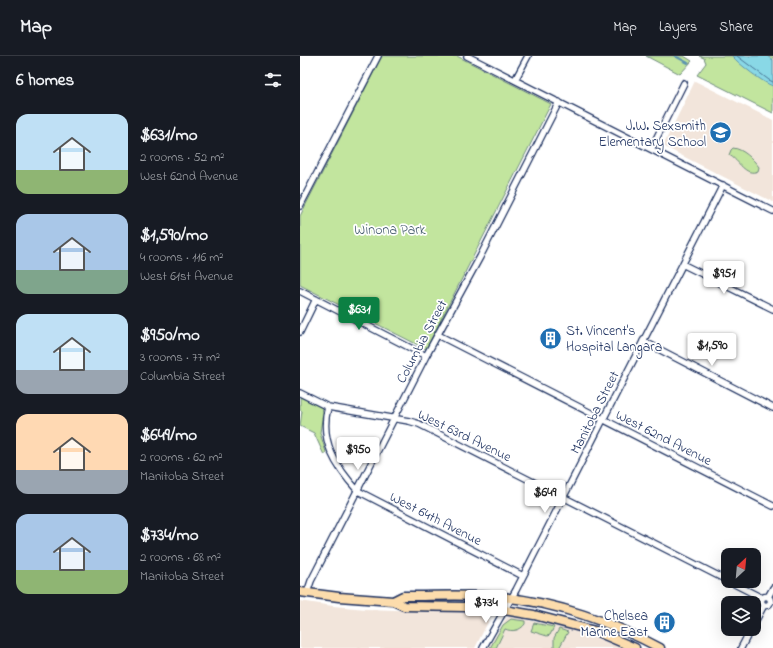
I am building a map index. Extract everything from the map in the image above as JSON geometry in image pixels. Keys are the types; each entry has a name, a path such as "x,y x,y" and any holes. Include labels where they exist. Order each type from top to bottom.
{"main road":[{"path":"303,592 339,597 393,601 404,606 465,606 534,615 589,629 635,648"},
{"path":"393,601 403,596 470,595 511,599 546,605 592,618 630,633 660,648"}],"street":[{"path":"300,206 378,56"},
{"path":"467,56 773,211"},
{"path":"515,80 528,56"},
{"path":"651,149 684,83"},
{"name":"Columbia Street","path":"303,592 312,581 426,356 480,257 559,102"},
{"name":"Manitoba Street","path":"483,648 523,576 684,265 723,186"},
{"path":"684,265 773,309"},
{"path":"300,291 426,356"},
{"path":"300,332 316,299"},
{"name":"West 62nd Avenue","path":"438,335 773,506"},
{"path":"643,342 773,408"},
{"name":"West 63rd Avenue","path":"300,393 328,407 395,418 419,424 762,598"},
{"name":"West 64th Avenue","path":"328,407 326,414 326,429 330,452 358,491 523,576"},
{"path":"761,611 764,605 762,598 768,596 773,588"},
{"path":"764,605 772,604 768,596"},
{"path":"741,648 747,636"}],"shaded area":[{"name":"J.W. Sexsmith Elementary School","path":"695,81 773,120 773,202 663,146"},
{"path":"300,601 366,609 483,613 487,614 489,620 475,648 300,648"},
{"path":"510,616 582,632 623,648 488,648 505,620"}],"green space":[{"name":"Winona Park","path":"382,56 457,56 551,104 426,349 300,285 300,216"},
{"path":"646,56 684,56 692,61 680,74"},
{"path":"699,56 773,56 773,113 697,75 706,63 704,58"},
{"path":"733,148 744,152 751,158 759,167 758,171 749,172 742,167 733,157 729,155"},
{"path":"300,397 322,408 323,412 320,433 326,452 324,455 314,433 300,426 302,411 300,410"},
{"path":"511,619 525,621 525,624 516,630 505,629 496,648 490,648 503,625"},
{"path":"534,623 554,627 550,635 547,636 531,631"},
{"path":"559,629 568,632 559,648 554,648 554,638"}],"water":[{"path":"732,56 767,56 773,60 773,86 751,73"}],"waterway":[{"path":"675,56 688,63"}],"place":[{"name":"J.W. Sexsmith Elementary School","path":"721,133"},
{"name":"St. Vincent's Hospital Langara","path":"550,338"},
{"name":"Chelsea Marine East","path":"664,623"}]}
